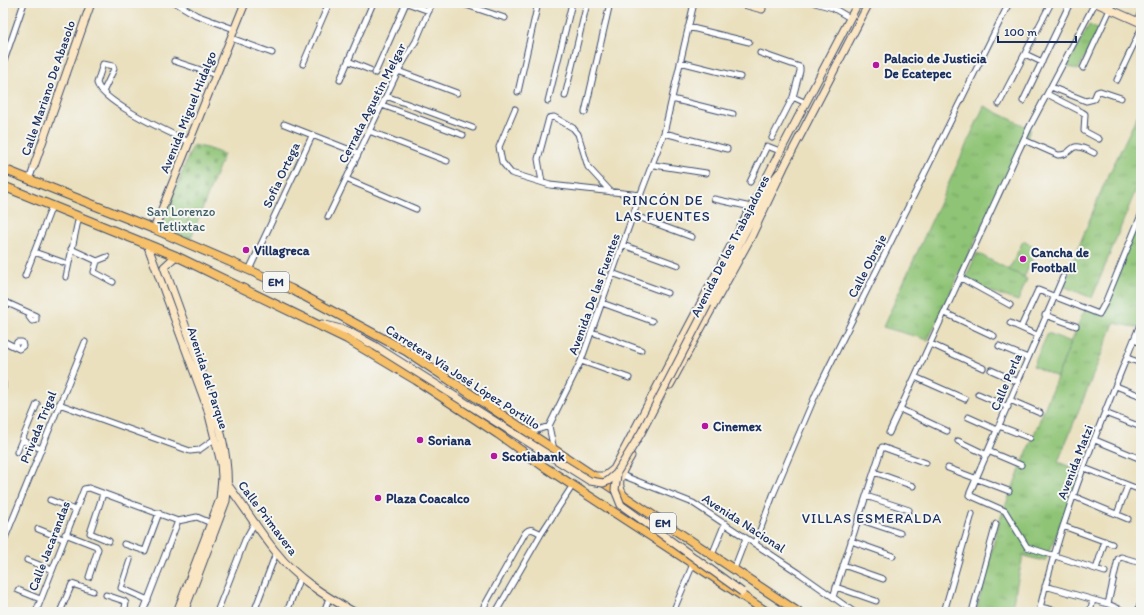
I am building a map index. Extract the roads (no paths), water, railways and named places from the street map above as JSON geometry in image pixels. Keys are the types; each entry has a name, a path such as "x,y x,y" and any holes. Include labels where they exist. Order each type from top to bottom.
{"main road":[{"name":"Calle Mariano De Abasolo","path":"34,166 91,3"},
{"name":"Avenida Miguel Hidalgo","path":"154,229 245,3"},
{"path":"742,3 762,9"},
{"name":"Avenida De los Trabajadores","path":"612,471 858,3"},
{"name":"Avenida De los Trabajadores","path":"621,475 747,243 784,167 869,3"},
{"path":"1096,3 1111,6 1139,22"},
{"path":"313,322 348,331 375,346 590,481 598,483 608,482 616,474 641,433 769,186 784,167"},
{"name":"Carretera Vía José López Portillo","path":"3,169 154,229 249,270 291,289 406,351 554,451 798,612"},
{"name":"EM","path":"3,186 176,256 313,322 381,359 416,380 573,485 768,612"},
{"name":"Avenida del Parque","path":"147,244 227,462 228,485 226,501 184,612"},
{"name":"Avenida del Parque","path":"176,256 164,267 213,406 222,477 220,499 177,612"},
{"path":"705,295 690,331 618,472 614,490 617,498 628,511 768,612"},
{"path":"588,473 600,477 605,476 612,471"},
{"path":"621,475 620,488 626,498"},
{"name":"Calle Primavera","path":"222,477 276,553 300,577 329,598 354,612"}],"street":[{"path":"3,64 24,3"},
{"path":"176,3 196,15 234,29"},
{"path":"303,64 329,3"},
{"path":"340,80 373,3"},
{"path":"348,61 372,72 406,3 429,11"},
{"name":"Cerrada Agustin Melgar","path":"416,209 346,179 398,71 416,41 432,3"},
{"path":"460,3 505,18"},
{"path":"518,92 538,3"},
{"path":"548,101 572,3"},
{"path":"565,96 587,3"},
{"path":"585,112 610,3"},
{"name":"Avenida De las Fuentes","path":"548,426 582,361 633,215 654,165 664,133 694,3"},
{"path":"815,3 833,8 850,18"},
{"name":"Calle Obraje","path":"755,544 773,495 818,389 1009,3"},
{"path":"999,104 1051,3"},
{"path":"1023,101 1070,3"},
{"path":"889,433 1024,140 1096,3"},
{"path":"1083,68 1111,6"},
{"path":"1139,22 1141,12"},
{"path":"688,27 748,42"},
{"path":"1117,80 1141,29"},
{"path":"231,38 272,53"},
{"path":"760,53 800,67 793,97 772,138"},
{"path":"1025,54 1042,62"},
{"path":"174,61 216,75"},
{"path":"680,62 740,77"},
{"path":"103,92 114,67 106,64 103,64 96,83 103,92 119,106 189,142"},
{"path":"398,71 457,93"},
{"path":"1051,87 1086,101 1094,99 1097,92 1100,91 1120,98"},
{"path":"1047,94 1082,112 1085,117 1084,131 1099,139"},
{"path":"386,96 473,128"},
{"path":"793,97 806,103"},
{"path":"672,99 733,114"},
{"path":"382,105 463,135"},
{"path":"514,109 499,146 502,162 511,173 542,182 641,195"},
{"path":"542,182 538,159 549,118 554,117 574,128 578,134 588,167 610,192"},
{"path":"284,124 312,136"},
{"path":"369,131 447,161"},
{"path":"664,133 727,149"},
{"name":"Sofia Ortega","path":"249,270 312,136 358,153"},
{"path":"1024,140 1058,155 1063,155 1076,146 1081,146 1094,153"},
{"path":"750,182 767,146 780,151"},
{"path":"654,165 706,173"},
{"name":"Calle Mariano De Abasolo","path":"29,180 34,166"},
{"path":"328,217 346,179"},
{"path":"714,199 751,207"},
{"path":"25,276 52,206"},
{"path":"633,215 692,237"},
{"path":"1021,328 1038,290 1099,314 1105,303 1141,215"},
{"path":"66,276 79,216"},
{"path":"623,245 678,265"},
{"path":"71,249 97,261 107,257"},
{"path":"34,252 68,264"},
{"path":"97,261 94,272 113,282"},
{"path":"612,274 667,293"},
{"name":"Calle Perla","path":"1053,554 1027,547 1005,511 969,496 1008,407 1053,296 1063,277"},
{"path":"961,278 974,284 980,290 1010,305"},
{"path":"3,301 31,314"},
{"path":"602,303 652,321"},
{"path":"945,313 994,336"},
{"path":"1046,315 1076,326"},
{"name":"Avenida Matzi","path":"1039,609 1053,554 1073,496 1141,322"},
{"path":"1010,323 1037,335"},
{"path":"592,332 641,350"},
{"path":"1134,340 1141,343"},
{"path":"3,341 15,346"},
{"name":"Privada Trigal","path":"3,543 85,342"},
{"path":"931,344 983,368"},
{"path":"999,346 1028,358"},
{"path":"1127,358 1141,364"},
{"path":"582,361 629,378"},
{"path":"991,370 1018,382"},
{"path":"915,377 966,399"},
{"path":"3,383 3,388"},
{"path":"1116,386 1141,396"},
{"path":"978,394 1008,407"},
{"path":"1010,400 1040,412"},
{"path":"17,452 37,404"},
{"path":"59,404 190,451 199,450 218,436"},
{"path":"900,409 947,431"},
{"path":"1105,413 1141,427"},
{"path":"968,417 1030,438"},
{"path":"528,433 548,426 554,451"},
{"path":"22,440 41,449"},
{"path":"1095,440 1141,459"},
{"path":"958,441 1021,465"},
{"path":"833,597 882,447 926,463"},
{"path":"948,468 1009,491"},
{"path":"1084,468 1138,490"},
{"name":"Avenida Nacional","path":"612,471 693,503 725,523 854,612"},
{"path":"874,472 913,486"},
{"path":"496,612 541,534 573,485"},
{"path":"1117,514 1128,485"},
{"name":"Calle Jacarandas","path":"36,612 64,536 84,489 89,488 103,494"},
{"path":"109,540 90,533 103,494 178,521 197,517 211,523"},
{"path":"866,496 909,510"},
{"path":"1073,496 1128,519"},
{"path":"50,500 75,510"},
{"path":"124,544 145,551 158,514"},
{"path":"944,612 972,514"},
{"path":"858,519 900,533"},
{"path":"143,612 178,521"},
{"path":"217,612 245,540 255,522"},
{"path":"712,555 725,523"},
{"path":"972,612 996,524"},
{"path":"1063,526 1112,544"},
{"path":"38,529 96,546 98,549 88,577"},
{"path":"481,612 525,533 533,529 541,534"},
{"path":"734,569 746,538"},
{"path":"851,541 893,556"},
{"path":"1096,569 1105,541"},
{"path":"254,612 276,553"},
{"path":"1053,554 1105,572"},
{"path":"1108,604 1118,559 1121,557 1141,562"},
{"path":"27,560 52,570"},
{"path":"130,560 121,588 148,600"},
{"path":"673,612 694,564"},
{"path":"843,565 884,578"},
{"path":"287,612 300,577"},
{"path":"60,612 72,584 93,591"},
{"path":"1045,586 1108,604 1118,610 1126,612"},
{"path":"836,587 876,601"},
{"path":"18,590 40,600"},
{"path":"106,595 124,601 126,603 124,612"},
{"path":"324,612 329,598"},
{"path":"1090,612 1092,600"},
{"path":"1138,612 1141,601"},
{"path":"1039,609 1062,612"}],"place":[{"name":"Palacio de Justicia De Ecatepec","path":"876,65"},
{"name":"Villagreca","path":"246,250"},
{"name":"Cancha de Football","path":"1023,259"},
{"name":"Cinemex","path":"705,426"},
{"name":"Soriana","path":"420,440"},
{"name":"Scotiabank","path":"494,456"},
{"name":"Plaza Coacalco","path":"378,498"}],"district":[{"name":"RINCÓN DE LAS FUENTES","path":"663,208"},
{"name":"VILLAS ESMERALDA","path":"872,518"}],"park label":[{"name":"San Lorenzo Tetlixtac","path":"181,218"}]}
